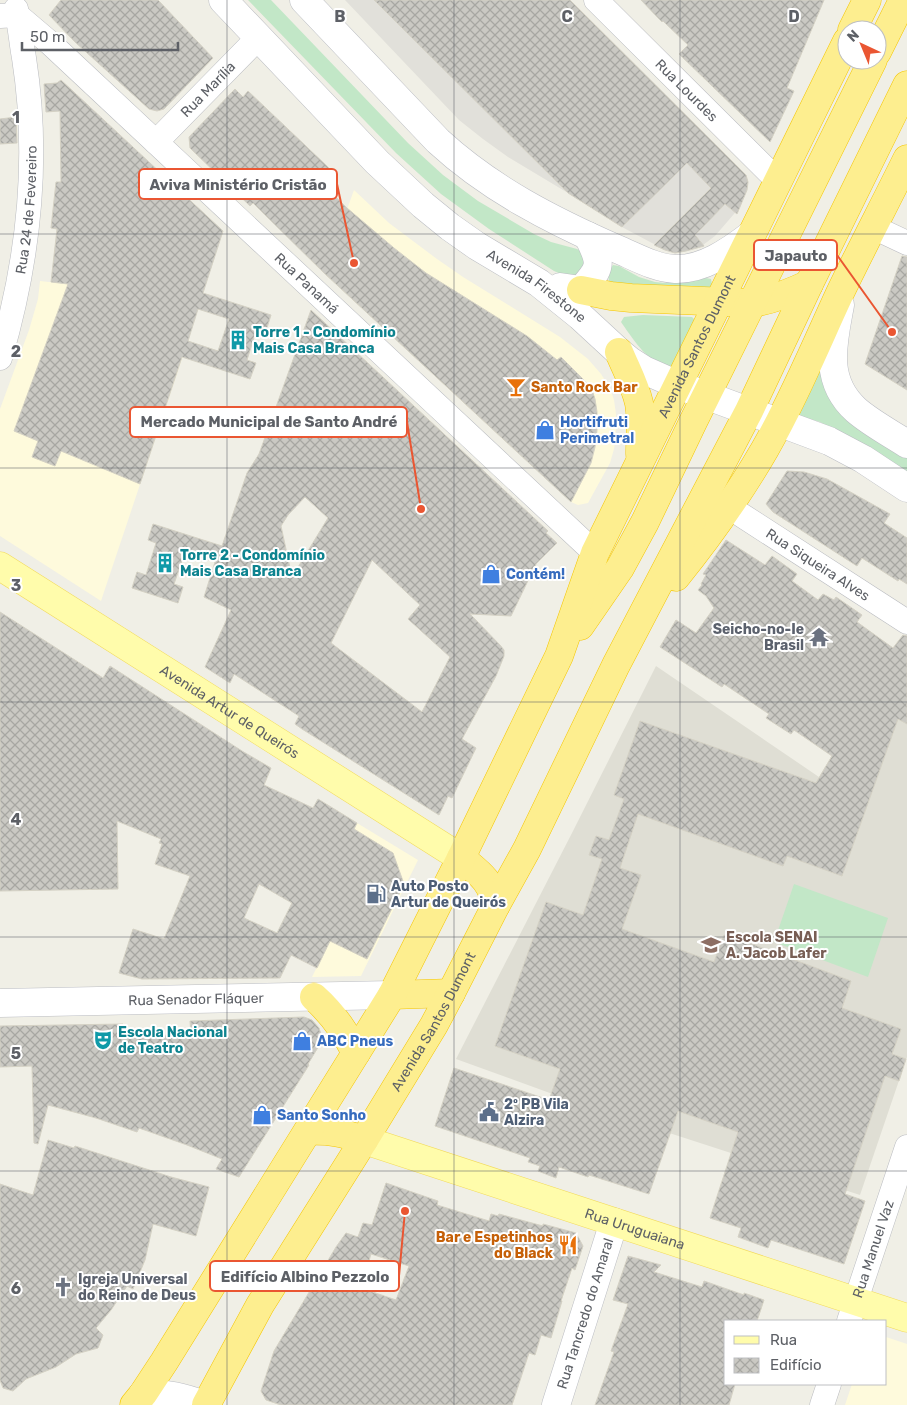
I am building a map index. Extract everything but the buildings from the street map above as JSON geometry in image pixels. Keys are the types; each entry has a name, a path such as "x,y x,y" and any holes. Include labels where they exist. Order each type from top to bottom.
{"highway":[{"path":"857,20 867,0"},
{"path":"887,32 903,0"},
{"name":"Avenida Santos Dumont","path":"139,1400 392,995 559,656 595,553 837,61"},
{"name":"Avenida Santos Dumont","path":"559,656 620,568 645,522 868,70"},
{"name":"Avenida Santos Dumont","path":"205,1405 260,1304 364,1140 451,993 529,844 616,665 749,411 907,85"},
{"name":"Avenida Santos Dumont","path":"638,625 709,536 764,451 780,422 845,283 907,159"},
{"path":"581,290 631,298 752,303 788,294 809,284"},
{"path":"618,352 631,380 639,404 640,460"},
{"path":"461,858 490,885 496,905"},
{"path":"392,995 451,993"},
{"path":"314,997 336,1018 356,1053"},
{"path":"308,1130 338,1132 364,1140"}],"main road":[{"name":"Avenida Firestone","path":"223,0 378,162 423,204 477,246 539,283 580,316 618,352 644,370 678,385 816,435 845,448 907,488"},
{"path":"304,0 438,141 466,165 515,198 588,236 662,267 676,269 699,265 730,251 751,236"},
{"path":"539,283 581,290 597,270 598,261 596,253 588,236"},
{"path":"845,283 833,340 832,357 834,374 839,388 855,409 907,444"},
{"name":"Avenida Artur de Queirós","path":"0,566 461,858"},
{"name":"Rua Senador Fláquer","path":"0,1003 392,995"},
{"name":"Rua Uruguaiana","path":"364,1140 614,1222 853,1311 907,1318"},
{"name":"Rua Tancredo do Amaral","path":"556,1405 614,1222"},
{"path":"139,1400 161,1393 178,1396 205,1405"}],"street":[{"name":"Rua Lourdes","path":"596,0 778,181"},
{"name":"Rua Panamá","path":"10,10 50,42 595,553"},
{"name":"Rua 24 de Fevereiro","path":"0,358 9,327 24,257 31,186 32,150 27,79 10,10"},
{"name":"Rua Marília","path":"156,142 259,37"},
{"path":"873,227 907,243"},
{"name":"Rua Siqueira Alves","path":"729,507 907,622"},
{"name":"Rua Manuel Vaz","path":"853,1311 907,1147"},
{"path":"822,1405 829,1385"}],"shaded area":[{"path":"345,0 570,0 746,175 748,182 740,207 715,236 703,245 675,253 665,250 622,227 508,157 483,139 459,120"},
{"path":"354,190 389,223 437,259 560,337 588,359 601,374 610,388 614,400 616,437 610,463 588,503 578,505 571,502 324,273"},
{"path":"40,281 158,294 189,338 101,601 0,536 0,409 29,330 38,299"},
{"name":"Escola SENAI A. Jacob Lafer","path":"656,666 819,777 866,698 907,724 907,1057 860,1195 580,1104 456,1059"},
{"path":"357,823 418,860 361,976 312,977 348,904 324,896"},
{"path":"887,1337 907,1344 907,1405 845,1405 852,1385 887,1385"}],"green space":[{"path":"248,0 271,0 408,143 443,175 478,201 534,234 551,242 577,249 585,254 586,273 568,277 554,271 489,229 441,194 396,153"},
{"path":"613,265 655,282 689,282 706,278 711,279 712,284 710,288 613,284 609,281 608,277"},
{"path":"643,315 692,317 694,319 671,368 661,365 648,356 621,322 624,317"},
{"path":"821,367 854,424 907,458 907,475 820,422 796,415"},
{"path":"794,884 888,918 868,977 774,942"}],"place":[{"name":"Aviva Ministério Cristão","path":"354,263"},
{"name":"Japauto","path":"892,332"},
{"name":"Torre 1 - Condomínio Mais Casa Branca","path":"238,340"},
{"name":"Santo Rock Bar","path":"516,387"},
{"name":"Hortifruti Perimetral","path":"545,430"},
{"name":"Mercado Municipal de Santo André","path":"421,509"},
{"name":"Torre 2 - Condomínio Mais Casa Branca","path":"165,563"},
{"name":"Contém!","path":"491,574"},
{"name":"Seicho-no-Ie Brasil","path":"819,637"},
{"name":"Auto Posto Artur de Queirós","path":"376,894"},
{"name":"Escola SENAI A. Jacob Lafer","path":"711,945"},
{"name":"Escola Nacional de Teatro","path":"103,1040"},
{"name":"ABC Pneus","path":"302,1041"},
{"name":"2º PB Vila Alzira","path":"489,1112"},
{"name":"Santo Sonho","path":"262,1115"},
{"name":"Edifício Albino Pezzolo","path":"405,1211"},
{"name":"Bar e Espetinhos do Black","path":"568,1245"},
{"name":"Igreja Universal do Reino de Deus","path":"63,1287"}]}
